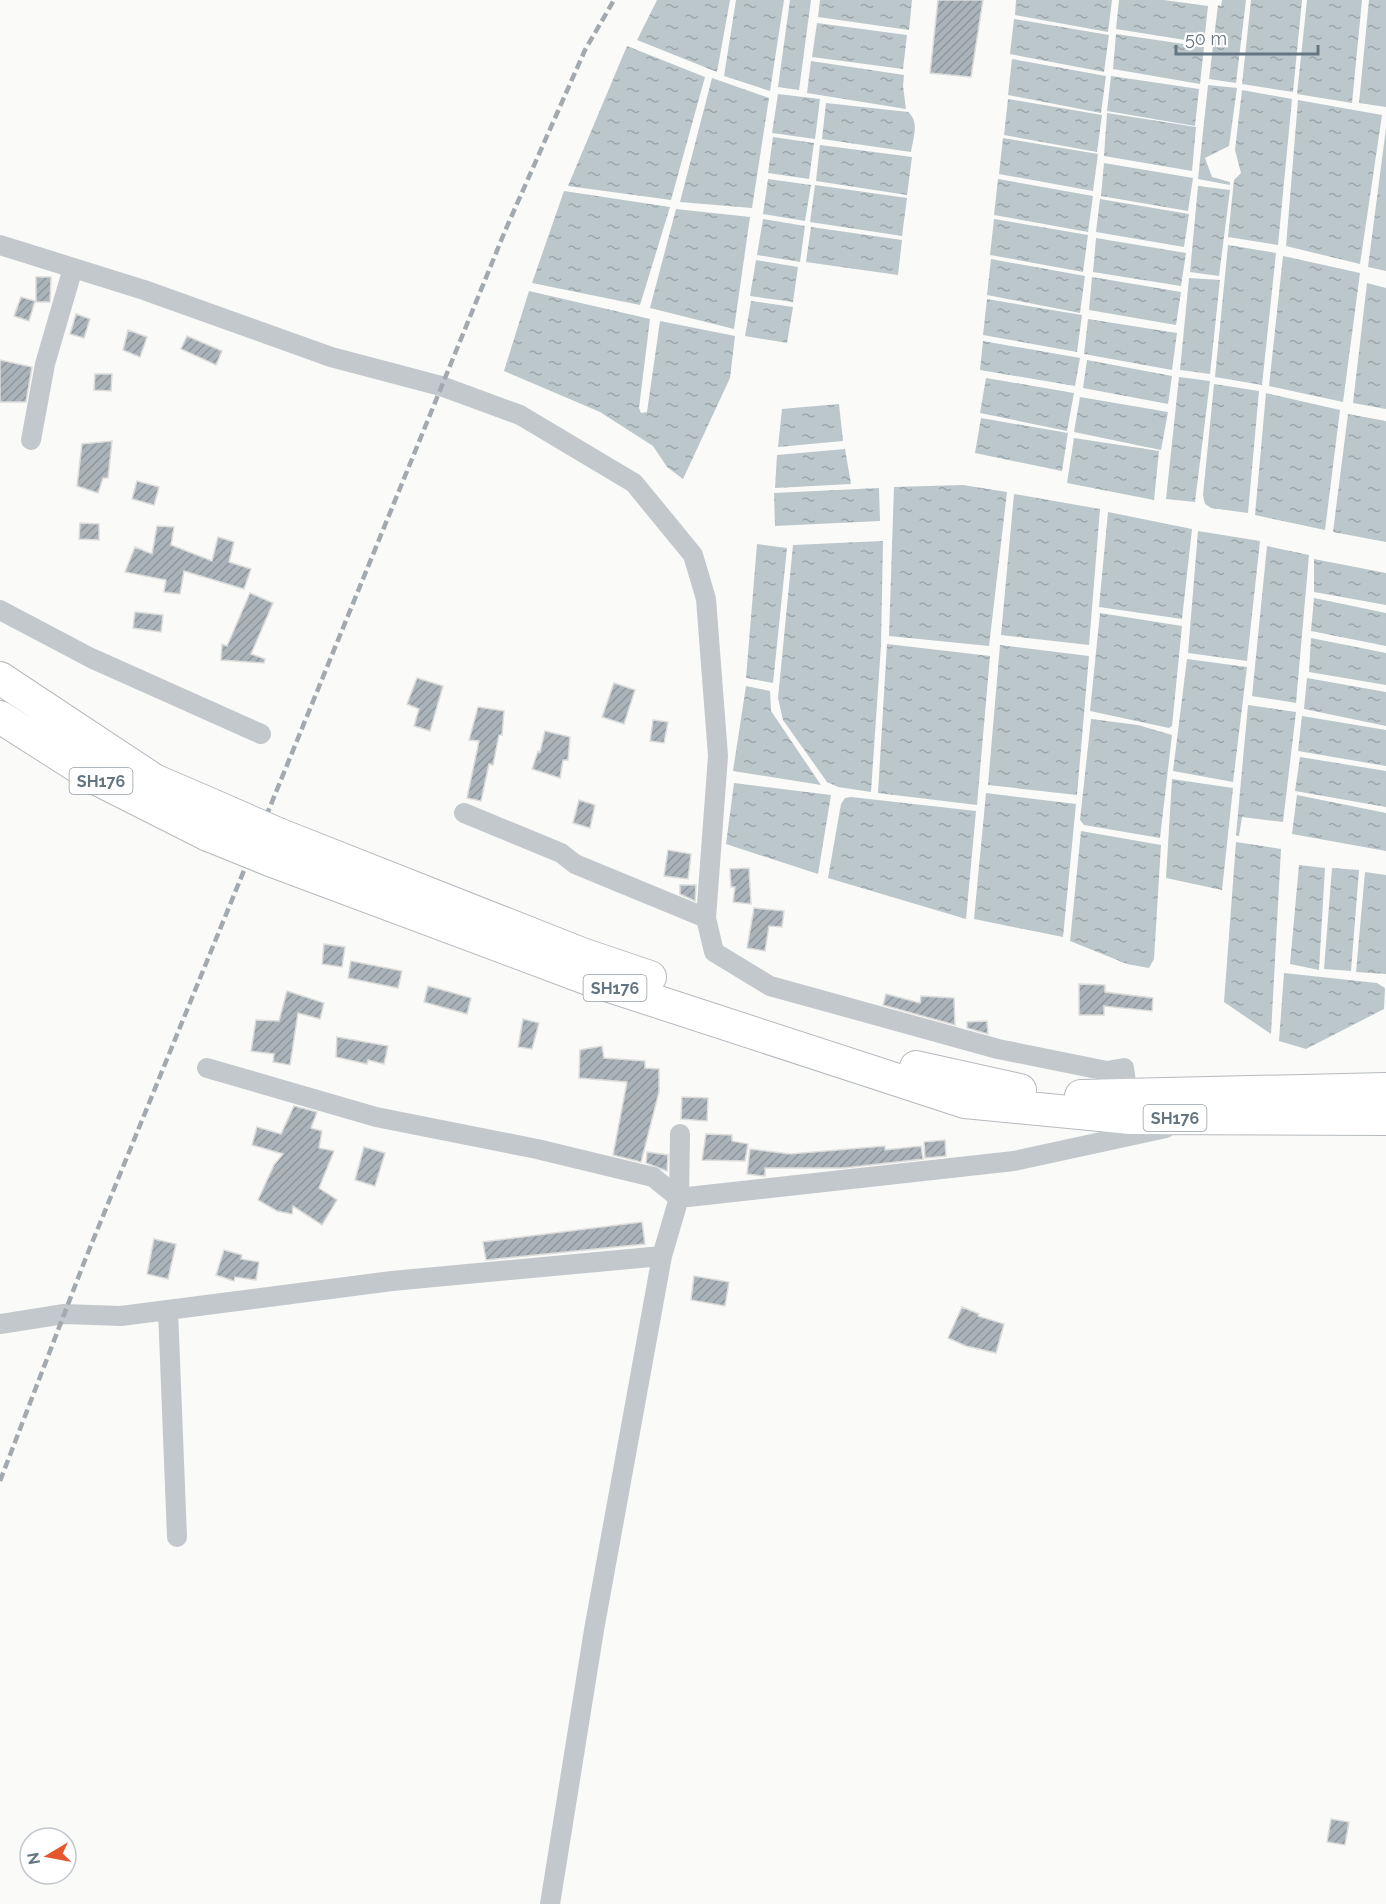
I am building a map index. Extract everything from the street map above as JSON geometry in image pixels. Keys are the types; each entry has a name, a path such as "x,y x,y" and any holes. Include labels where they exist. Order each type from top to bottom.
{"main road":[{"path":"0,678 210,820"},
{"name":"SH176","path":"0,717 97,779 210,820 591,980 965,1102 1130,1107 1216,1118 1384,1095"},
{"path":"1130,1107 1384,1095"}],"street":[{"path":"0,245 144,290 331,357 441,386 520,415 634,483 693,555 706,599 718,756 706,918 714,952 770,986 998,1049 1107,1071 1124,1068 1130,1107"},
{"path":"31,440 45,364 73,268"},
{"path":"0,610 91,658 261,734"},
{"path":"464,813 561,853 575,864 706,918"},
{"path":"207,1068 376,1117 537,1149 653,1177 679,1198 1014,1161 1216,1118"},
{"path":"550,1904 594,1630 662,1256 679,1198 680,1134"},
{"path":"0,1324 64,1314 121,1316 392,1281 662,1256"},
{"path":"168,1310 177,1537"}],"water":[{"path":"657,0 730,0 717,72 637,40"},
{"path":"736,0 784,0 770,91 724,76"},
{"path":"790,0 811,0 799,90 778,87"},
{"path":"820,0 912,0 909,30 818,17"},
{"path":"1016,0 1112,0 1108,32 1015,15"},
{"path":"1119,0 1164,0 1208,6 1204,43 1116,29"},
{"path":"1222,0 1246,0 1236,83 1209,79 1218,5 1221,6"},
{"path":"1251,0 1302,0 1293,92 1242,84"},
{"path":"1307,0 1362,0 1352,103 1297,94"},
{"path":"1369,0 1386,0 1386,107 1359,103"},
{"path":"1014,19 1109,35 1104,72 1010,54"},
{"path":"817,23 907,35 903,69 812,57"},
{"path":"1116,34 1204,47 1200,84 1113,69"},
{"path":"627,46 705,77 671,200 568,186"},
{"path":"1012,59 1106,76 1101,113 1008,95"},
{"path":"811,61 904,75 906,109 807,93"},
{"path":"1111,76 1199,89 1195,126 1107,111"},
{"path":"712,78 769,98 752,208 680,202"},
{"path":"1208,85 1237,88 1229,146 1205,158 1212,177 1230,182 1230,185 1198,179"},
{"path":"1242,90 1292,99 1278,245 1228,237 1234,180 1241,173 1235,150"},
{"path":"778,94 820,99 815,139 772,133"},
{"path":"1008,99 1102,115 1097,152 1004,135"},
{"path":"1298,100 1382,115 1360,264 1286,246"},
{"path":"826,103 908,112 915,125 911,152 822,139"},
{"path":"1107,113 1196,127 1192,171 1104,156"},
{"path":"1386,128 1386,271 1368,267"},
{"path":"773,137 814,143 809,179 768,173"},
{"path":"1003,138 1098,154 1093,191 999,174"},
{"path":"820,145 912,157 907,195 816,181"},
{"path":"1104,163 1193,178 1188,211 1101,196"},
{"path":"768,179 811,185 805,221 763,214"},
{"path":"998,179 1093,196 1088,232 994,215"},
{"path":"815,185 907,198 902,236 810,222"},
{"path":"1198,186 1230,190 1219,276 1190,272"},
{"path":"564,191 670,207 640,305 532,283"},
{"path":"1100,199 1189,214 1184,247 1096,232"},
{"path":"676,209 750,217 734,329 650,308"},
{"path":"763,219 805,226 800,262 757,255"},
{"path":"994,219 1088,235 1083,272 990,255"},
{"path":"811,227 902,240 898,275 806,262"},
{"path":"1096,238 1186,253 1181,286 1093,272"},
{"path":"1228,245 1276,253 1262,385 1215,377"},
{"path":"1283,256 1360,273 1343,402 1269,386"},
{"path":"991,259 1085,276 1080,313 987,295"},
{"path":"756,260 798,267 793,302 750,296"},
{"path":"1092,277 1181,292 1176,325 1089,310"},
{"path":"1189,278 1220,280 1210,374 1180,370"},
{"path":"1367,283 1386,288 1386,409 1353,403"},
{"path":"529,291 650,319 639,408 641,413 647,412 660,321 735,336 730,378 683,479 667,467 653,446 600,412 504,371"},
{"path":"987,299 1082,315 1077,352 983,335"},
{"path":"751,301 793,307 787,343 745,336"},
{"path":"1088,319 1177,333 1172,370 1084,354"},
{"path":"983,341 1080,358 1075,386 980,370"},
{"path":"1087,360 1172,376 1168,404 1083,388"},
{"path":"1179,377 1210,381 1195,502 1166,499"},
{"path":"986,378 1074,393 1067,431 980,413"},
{"path":"1214,384 1259,391 1248,513 1211,508 1205,504 1203,495"},
{"path":"1266,393 1340,410 1325,530 1255,515"},
{"path":"1080,397 1168,412 1161,450 1074,432"},
{"path":"839,404 843,441 778,447 782,409"},
{"path":"1348,414 1386,421 1386,542 1333,532"},
{"path":"981,418 1068,433 1062,471 975,453"},
{"path":"1074,438 1159,451 1154,500 1067,483"},
{"path":"845,449 851,484 775,488 777,455"},
{"path":"963,485 1007,492 989,646 889,636 894,487"},
{"path":"879,488 880,521 775,526 774,493"},
{"path":"1014,494 1100,509 1089,645 1001,635"},
{"path":"1108,512 1192,529 1182,619 1099,607"},
{"path":"1198,531 1260,541 1247,661 1188,653"},
{"path":"883,541 881,645 871,792 838,787 827,782 783,720 778,698 793,545"},
{"path":"757,544 787,548 773,683 746,678"},
{"path":"1267,546 1309,555 1296,703 1252,696"},
{"path":"1314,559 1386,573 1386,605 1314,592"},
{"path":"1314,598 1386,613 1386,646 1311,631"},
{"path":"1100,613 1182,626 1172,726 1169,728 1090,711"},
{"path":"1311,638 1386,653 1386,685 1309,672"},
{"path":"887,644 990,656 977,805 878,793"},
{"path":"1000,645 1089,656 1077,795 988,785"},
{"path":"1187,659 1247,667 1233,782 1173,771"},
{"path":"1307,678 1386,692 1386,726 1304,709"},
{"path":"746,686 770,691 771,711 821,785 733,771"},
{"path":"1248,705 1296,712 1283,822 1242,817 1239,836 1236,835"},
{"path":"1302,716 1386,730 1386,766 1298,751"},
{"path":"1091,719 1138,725 1172,735 1160,838 1084,825 1080,820"},
{"path":"1300,757 1386,771 1386,807 1295,791"},
{"path":"1172,779 1233,788 1222,890 1166,878"},
{"path":"734,783 831,795 818,874 726,844"},
{"path":"986,793 1076,804 1063,937 974,919"},
{"path":"1297,795 1386,813 1386,851 1292,834"},
{"path":"845,798 976,811 966,919 828,878 841,804"},
{"path":"1081,831 1161,845 1154,959 1149,968 1127,964 1070,941"},
{"path":"1236,842 1281,849 1271,1034 1224,1002"},
{"path":"1299,865 1325,868 1319,970 1290,964"},
{"path":"1332,868 1359,870 1351,971 1324,969"},
{"path":"1365,872 1386,875 1386,974 1356,972"},
{"path":"1284,973 1377,983 1385,988 1384,1009 1306,1049 1279,1041"}],"building":[{"path":"938,0 983,0 971,77 930,73"},
{"path":"36,277 51,277 50,302 36,302"},
{"path":"21,297 35,301 29,321 14,316"},
{"path":"76,314 90,319 84,338 70,334"},
{"path":"128,330 147,337 140,357 123,350"},
{"path":"187,336 222,351 216,365 181,349"},
{"path":"0,360 32,367 26,402 0,402"},
{"path":"95,374 112,374 111,391 94,390"},
{"path":"112,441 108,478 103,478 98,493 77,486 82,444"},
{"path":"137,481 159,487 154,505 132,499"},
{"path":"80,523 99,524 99,540 79,539"},
{"path":"157,526 174,527 171,545 212,561 218,537 234,542 229,562 251,569 244,589 184,571 180,594 164,592 166,580 125,572 135,547 152,554"},
{"path":"250,593 273,603 251,654 265,659 264,663 221,660 222,644 227,646"},
{"path":"135,612 163,615 161,632 133,628"},
{"path":"417,678 443,686 430,731 414,726 419,709 407,704"},
{"path":"614,683 635,690 624,724 602,717"},
{"path":"478,707 504,711 502,735 499,735 493,765 489,764 481,801 467,798 479,741 469,740"},
{"path":"653,720 668,722 664,743 650,741"},
{"path":"545,731 570,737 568,760 563,760 560,778 532,769 538,751 540,752"},
{"path":"579,800 595,805 590,828 573,823"},
{"path":"668,850 691,854 688,879 664,876"},
{"path":"749,868 751,904 733,902 735,887 731,887 730,869"},
{"path":"680,885 696,885 695,901 680,894"},
{"path":"754,908 784,911 782,927 769,926 765,951 747,948"},
{"path":"324,944 345,947 342,967 322,964"},
{"path":"351,961 402,971 398,988 348,978"},
{"path":"1079,984 1105,985 1105,992 1153,998 1152,1011 1104,1006 1104,1015 1079,1015"},
{"path":"428,986 471,998 467,1014 424,1002"},
{"path":"287,991 324,1003 320,1019 298,1013 290,1065 273,1062 274,1054 251,1051 256,1020 279,1021"},
{"path":"886,994 920,1003 921,996 954,998 955,1025 883,1005"},
{"path":"523,1019 539,1023 532,1049 518,1047"},
{"path":"987,1021 988,1034 967,1028 967,1022"},
{"path":"337,1037 388,1046 384,1064 368,1060 367,1064 336,1057"},
{"path":"602,1046 604,1058 645,1061 645,1068 659,1069 659,1092 641,1162 613,1155 627,1082 579,1078 580,1050"},
{"path":"682,1097 708,1098 707,1121 681,1119"},
{"path":"294,1106 317,1112 311,1128 322,1131 319,1148 334,1151 319,1188 337,1200 322,1225 293,1206 292,1214 277,1211 258,1200 274,1165 283,1154 252,1145 257,1127 281,1134"},
{"path":"706,1134 732,1135 732,1141 748,1144 745,1161 702,1160"},
{"path":"945,1140 946,1156 925,1158 924,1142"},
{"path":"885,1146 885,1150 921,1146 923,1159 843,1168 765,1168 765,1176 747,1174 750,1149 790,1154"},
{"path":"364,1147 385,1153 375,1186 355,1180"},
{"path":"647,1152 668,1155 667,1171 646,1163"},
{"path":"642,1222 645,1244 486,1260 483,1242"},
{"path":"154,1239 176,1244 168,1279 147,1274"},
{"path":"224,1250 242,1255 241,1259 259,1262 256,1280 235,1277 234,1281 216,1275"},
{"path":"694,1276 729,1282 725,1306 691,1300"},
{"path":"962,1307 979,1314 978,1316 1004,1324 996,1353 966,1346 948,1338"},
{"path":"1331,1819 1349,1822 1345,1845 1327,1842"}],"railway":[{"path":"0,1481 85,1260 505,231 585,50 614,0"}]}
